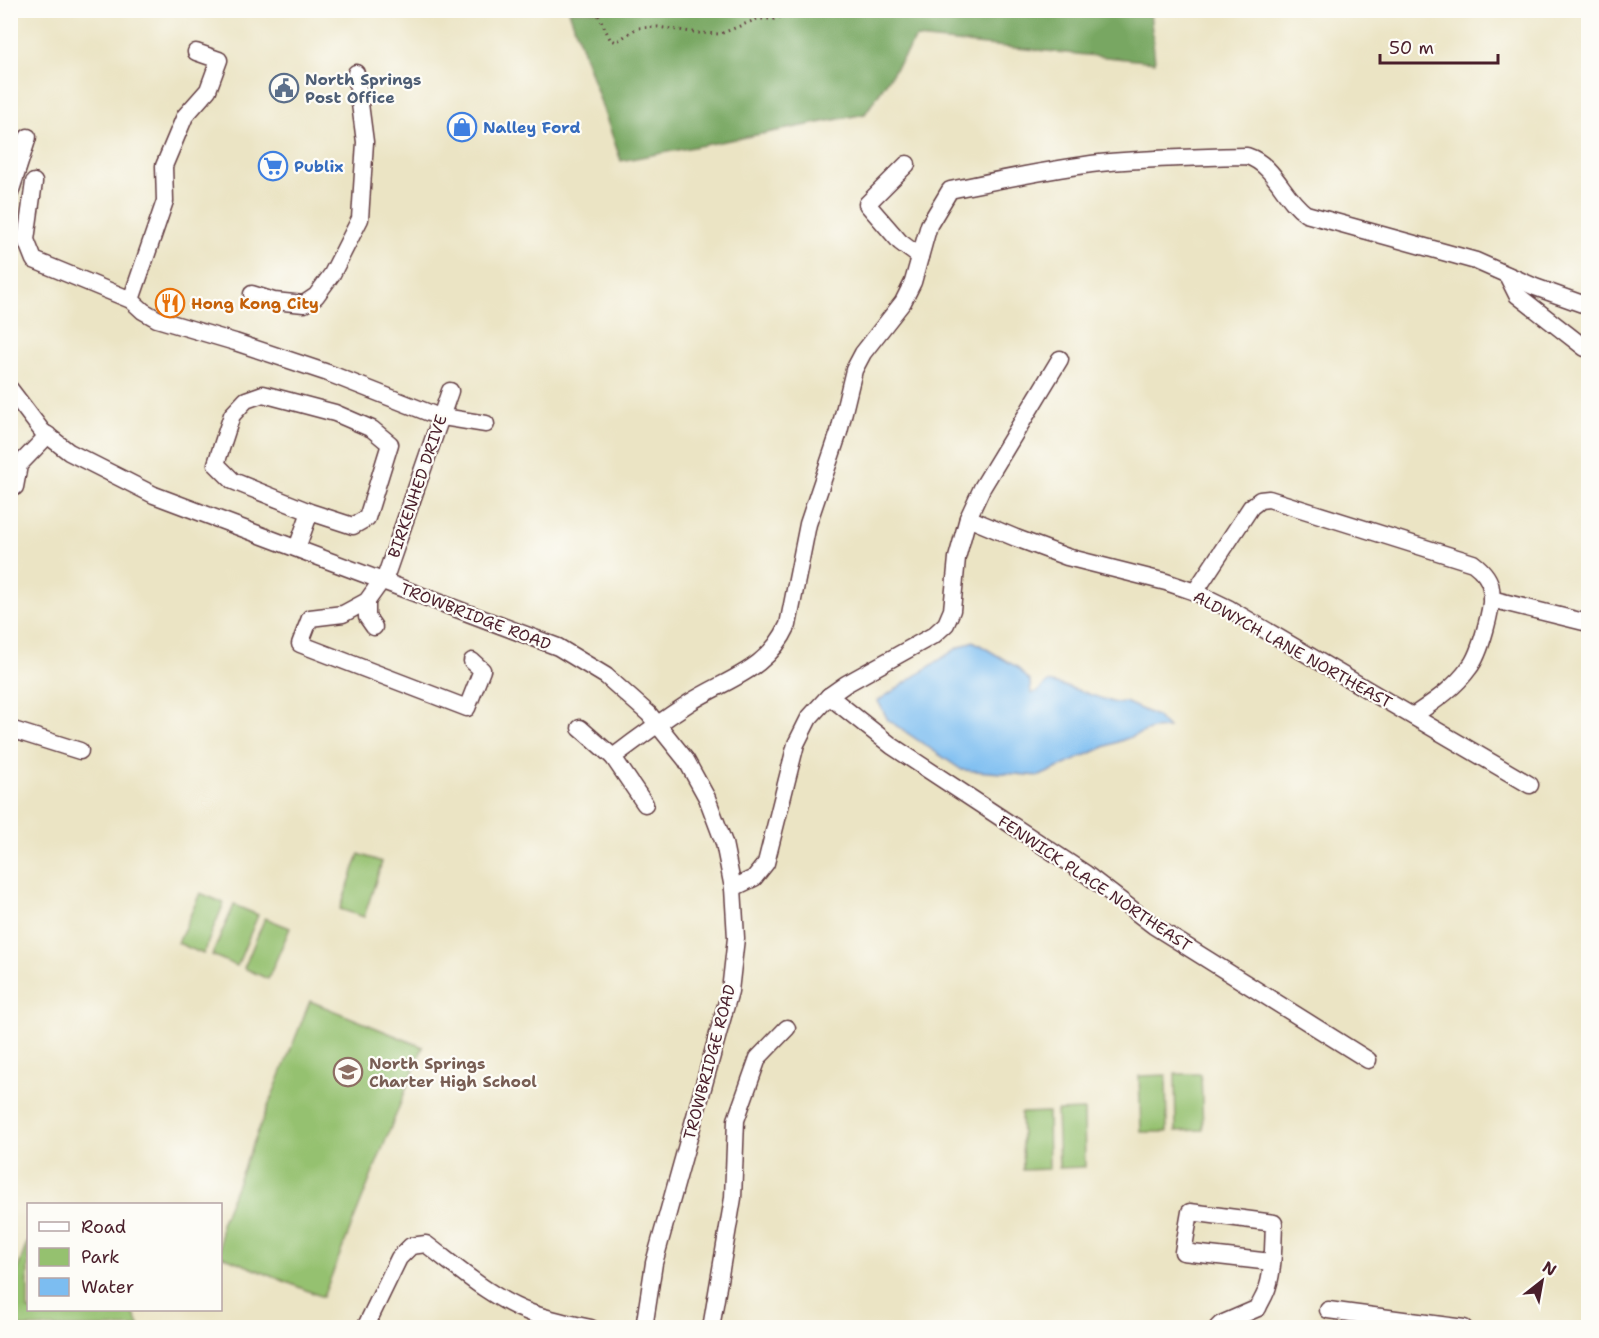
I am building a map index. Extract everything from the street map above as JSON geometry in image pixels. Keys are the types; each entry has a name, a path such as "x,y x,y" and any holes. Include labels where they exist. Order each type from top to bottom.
{"street":[{"path":"131,300 165,201 165,166 185,116 208,90 219,60 196,52"},
{"path":"252,294 274,301 304,304 316,296 332,274 360,219 365,142 356,73"},
{"path":"10,193 14,170 28,137"},
{"path":"613,757 690,702 757,665 773,651 781,640 788,625 808,524 839,432 854,370 863,354 903,302 912,282 929,225 950,190 1024,174 1098,164 1173,157 1247,156 1264,164 1295,207 1306,214 1476,261 1535,287 1588,306"},
{"path":"907,164 867,204 900,242 920,257"},
{"path":"33,182 26,240 34,260 131,300 143,311 157,319 328,373 441,417 486,424"},
{"path":"1507,275 1517,295 1586,348"},
{"path":"734,888 754,878 766,864 796,744 809,718 829,696 846,684 934,635 946,624 952,610 957,558 968,518 982,488 1060,359"},
{"name":"TROWBRIDGE ROAD","path":"10,389 20,405 48,435 69,452 154,495 558,647 606,676 658,724 686,760 707,798 724,843 734,888 736,938 730,991 654,1263 644,1328"},
{"name":"BIRKENHED DRIVE","path":"367,601 383,580 450,392"},
{"path":"263,394 335,413 372,429 390,444 367,518 353,526 310,512 233,481 216,464 232,415 246,400 263,394"},
{"path":"15,487 15,464 48,435"},
{"path":"1195,592 1251,507 1260,500 1269,499 1473,563 1481,568 1490,582 1492,591 1482,642 1471,666 1453,688 1413,716"},
{"path":"297,548 310,512"},
{"name":"ALDWYCH LANE NORTHEAST","path":"968,518 1067,557 1166,582 1195,592 1228,608 1530,785"},
{"path":"1491,599 1588,623"},
{"path":"374,627 367,617 367,601 343,614 310,618 300,644 467,708 482,670 472,661"},
{"name":"FENWICK PLACE NORTHEAST","path":"829,696 892,746 1086,874 1155,926 1368,1060"},
{"path":"580,728 613,757 645,804"},
{"path":"10,729 80,751"},
{"path":"711,1328 733,1198 736,1120 758,1058 787,1028"},
{"path":"1216,1328 1221,1323 1258,1308 1269,1284 1271,1262 1274,1222 1190,1212 1183,1251 1271,1262"},
{"path":"365,1328 399,1258 411,1246 426,1244 494,1294 521,1308 560,1322 591,1328"},
{"path":"1328,1310 1464,1328"}],"path":[{"path":"596,10 610,39 616,42 637,28 658,27 720,34 757,19 777,19 792,10"}],"green space":[{"path":"569,11 1150,11 1155,62 916,38 865,114 621,161"},
{"path":"359,854 382,862 364,917 340,909"},
{"path":"200,893 224,903 203,954 178,943"},
{"path":"234,905 258,915 237,966 212,955"},
{"path":"265,918 290,928 268,979 244,968"},
{"path":"310,1001 423,1047 323,1297 222,1256 222,1221"},
{"path":"1175,1074 1201,1074 1203,1130 1176,1131"},
{"path":"1166,1075 1167,1132 1141,1132 1139,1076"},
{"path":"1084,1110 1085,1167 1059,1168 1057,1111"},
{"path":"1048,1112 1049,1169 1023,1170 1021,1113"},
{"path":"27,1242 27,1311 132,1311 140,1327 11,1327 11,1290"}],"water":[{"path":"973,641 1017,667 1030,681 1031,694 1048,682 1115,703 1125,702 1156,716 1168,728 1152,729 1104,747 1040,776 962,770 888,720 878,701 956,649"}],"place":[{"name":"North Springs Post Office","path":"284,88"},
{"name":"Nalley Ford","path":"462,127"},
{"name":"Publix","path":"273,166"},
{"name":"Hong Kong City","path":"170,303"},
{"name":"North Springs Charter High School","path":"348,1072"}]}
